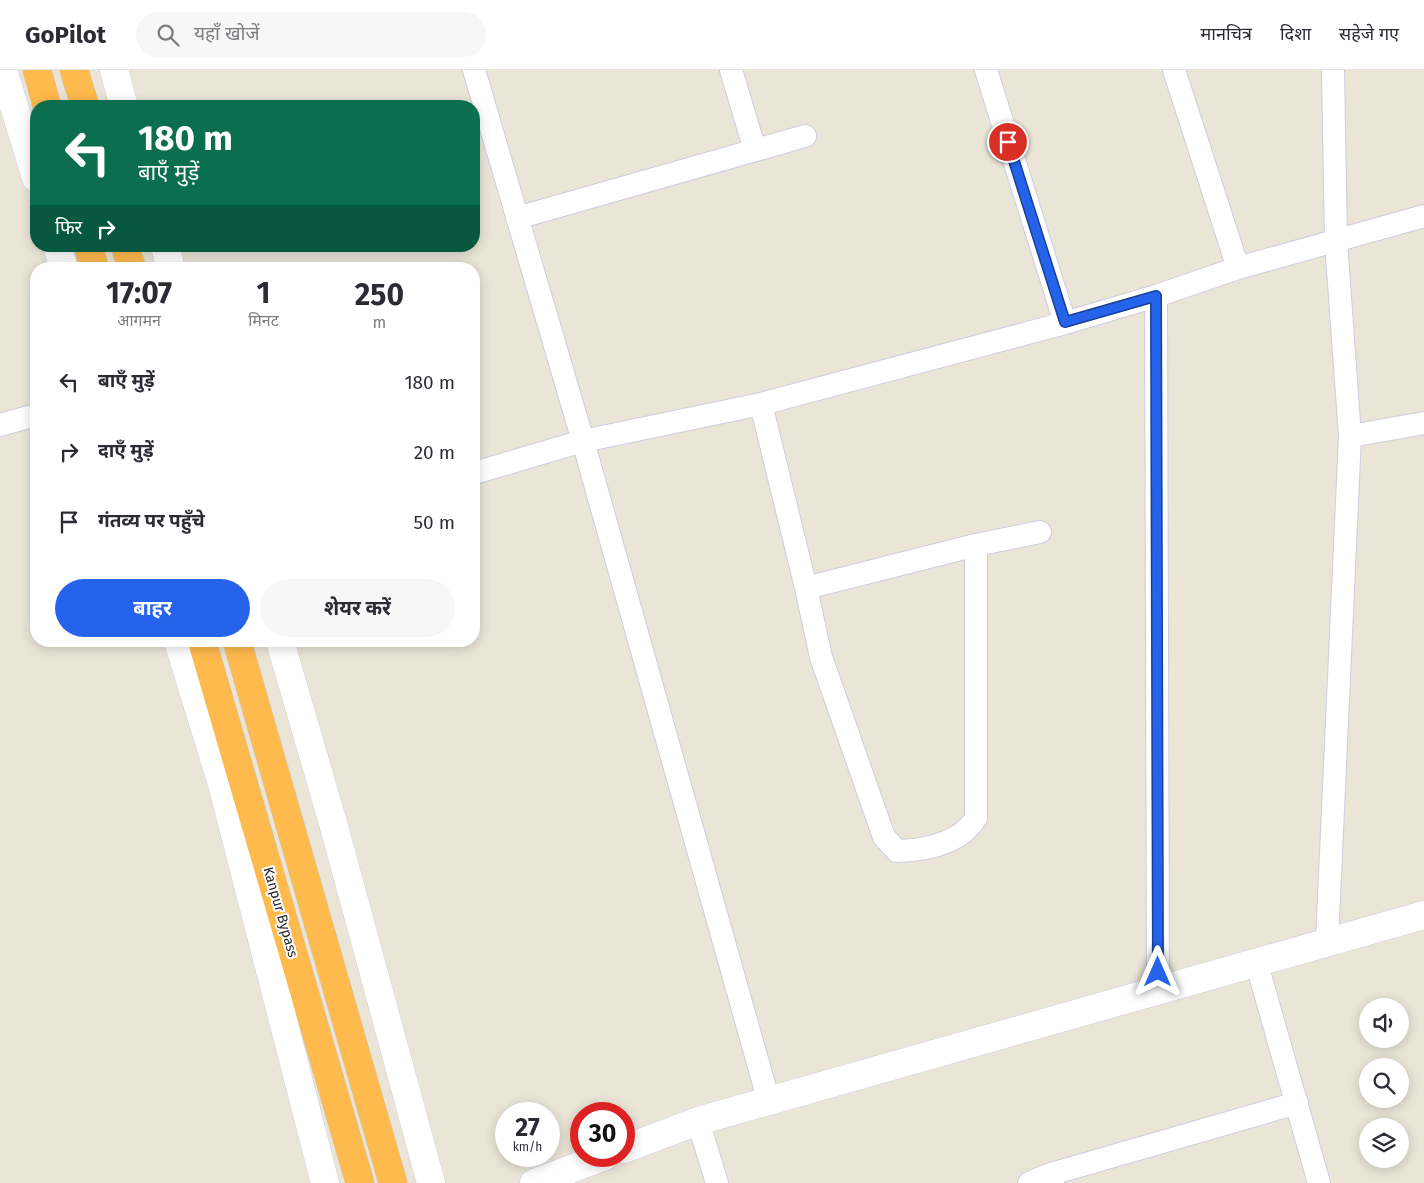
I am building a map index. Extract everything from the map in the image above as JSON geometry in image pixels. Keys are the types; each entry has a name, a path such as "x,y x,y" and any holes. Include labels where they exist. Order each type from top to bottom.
{"highway":[{"path":"37,70 46,100"},
{"path":"74,70 83,100"},
{"name":"Kanpur Bypass","path":"204,647 360,1183"},
{"path":"239,647 393,1183"}],"main road":[{"path":"3,70 30,158"},
{"path":"114,70 122,100"},
{"path":"180,647 222,784 325,1182"},
{"path":"282,647 333,823 431,1183"},
{"path":"635,1145 698,1121 1424,915"},
{"path":"534,1183 576,1167"}],"street":[{"path":"474,70 583,441 769,1102"},
{"path":"731,70 755,150"},
{"path":"986,70 1065,322"},
{"path":"1174,70 1238,268"},
{"path":"1327,942 1350,436 1336,242 1333,70"},
{"path":"518,218 805,136"},
{"path":"480,471 583,441 761,404 1065,322 1156,296 1238,268 1424,216"},
{"path":"1156,296 1158,991"},
{"path":"761,404 821,658 884,837 897,851 922,850 954,838 970,828 976,818 976,545"},
{"path":"0,425 30,417"},
{"path":"1350,436 1424,423"},
{"path":"806,588 976,545 1040,532"},
{"path":"1256,962 1297,1103 1314,1182"},
{"path":"1029,1183 1052,1179 1297,1103"},
{"path":"698,1121 717,1183"}],"route":[{"path":"1008,142 1065,322 1156,296 1158,972"}]}
